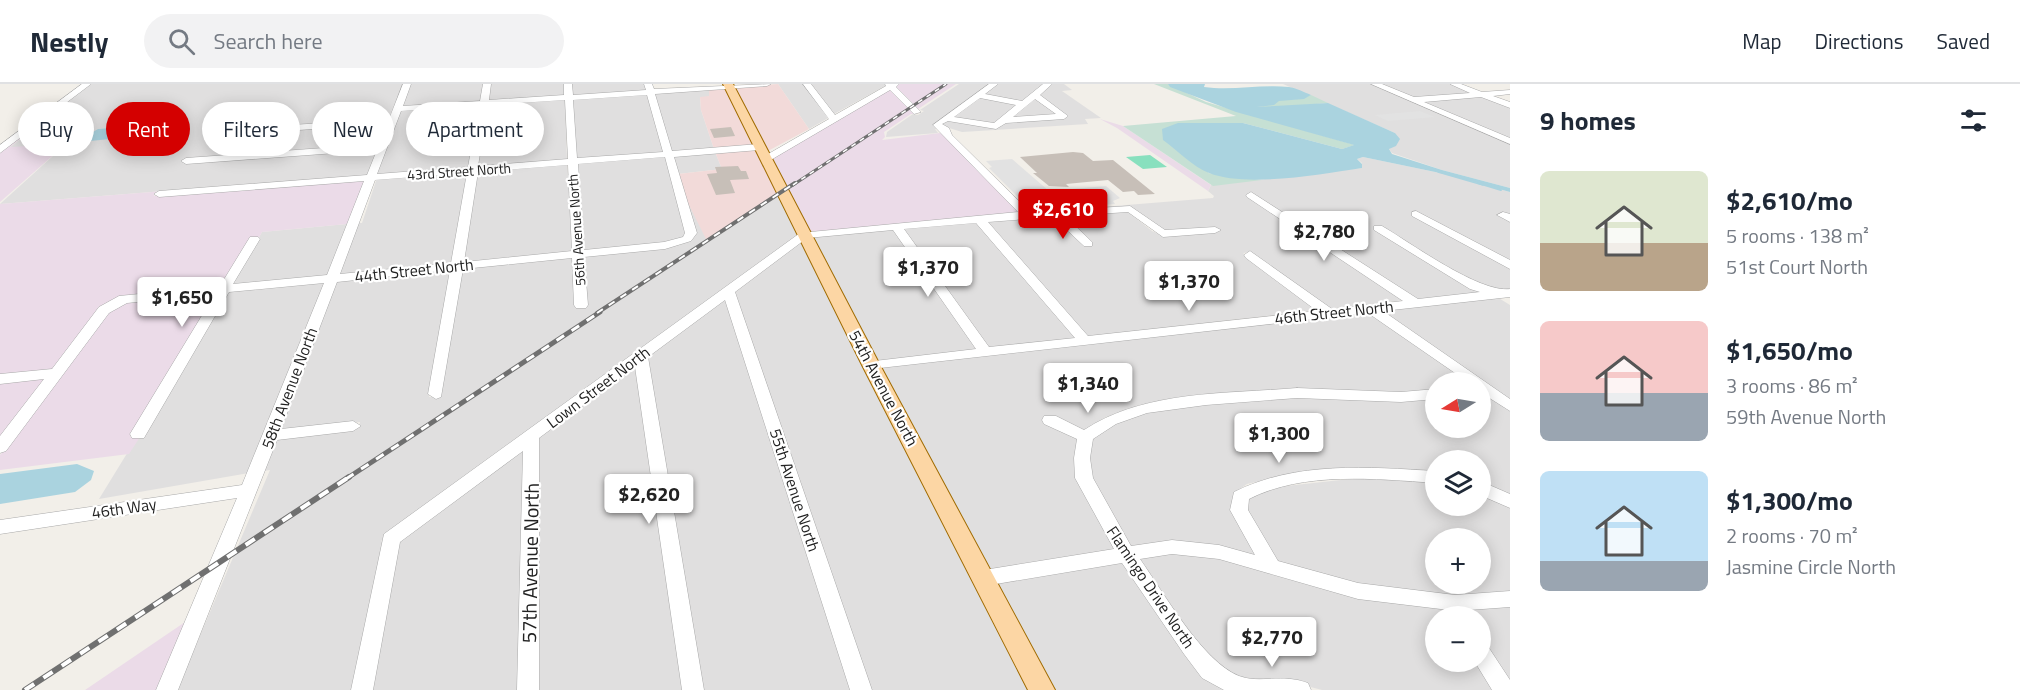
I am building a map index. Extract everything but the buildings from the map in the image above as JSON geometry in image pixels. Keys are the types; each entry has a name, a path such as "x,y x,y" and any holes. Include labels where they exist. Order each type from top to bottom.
{"main road":[{"name":"54th Avenue North","path":"729,85 871,366 1042,690"}],"street":[{"path":"0,150 87,84"},
{"name":"58th Avenue North","path":"395,115 407,84"},
{"path":"484,102 487,84"},
{"name":"56th Avenue North","path":"568,84 581,304"},
{"path":"498,102 649,88 767,84"},
{"path":"807,84 834,119"},
{"path":"994,84 938,125 940,131 948,136 1027,215"},
{"path":"947,118 987,126 998,125 1048,84"},
{"path":"1375,84 1510,141"},
{"path":"1454,84 1510,105"},
{"path":"766,159 892,85 917,112"},
{"path":"649,88 668,154"},
{"path":"1412,100 1510,92"},
{"path":"1004,120 1064,116 1035,95"},
{"path":"978,96 1023,104"},
{"path":"300,124 406,114"},
{"name":"43rd Street North","path":"159,194 759,147"},
{"path":"186,161 312,152"},
{"name":"44th Street North","path":"0,447 104,310 124,298 665,245 687,239 691,233 668,154"},
{"name":"58th Avenue North","path":"167,690 271,435 379,156"},
{"path":"436,394 475,156"},
{"path":"1251,195 1414,303"},
{"path":"804,234 1027,215 1130,209 1163,234 1215,230"},
{"path":"1416,214 1510,265"},
{"path":"1057,215 1088,244"},
{"path":"979,219 1084,340"},
{"path":"896,227 985,352"},
{"path":"1378,228 1474,286 1506,296"},
{"name":"Lown Street North","path":"362,690 391,539 804,234"},
{"path":"138,434 254,239"},
{"path":"1250,255 1327,312"},
{"name":"55th Avenue North","path":"729,290 861,690"},
{"name":"46th Street North","path":"871,366 1327,312 1506,296"},
{"path":"1369,308 1460,372"},
{"path":"640,355 693,690"},
{"path":"0,379 55,373"},
{"path":"1050,420 1085,437 1110,420 1144,408 1206,399 1297,393 1401,397 1425,395"},
{"path":"1491,393 1510,406"},
{"path":"271,435 353,426"},
{"name":"57th Avenue North","path":"528,690 531,437"},
{"name":"Flamingo Drive North","path":"1085,437 1082,458 1084,478 1126,554 1191,648 1210,671 1235,685 1252,689 1289,687 1300,690"},
{"path":"1271,566 1239,510 1240,496 1252,488 1324,476 1365,473 1425,476"},
{"name":"46th Way","path":"0,527 249,490"},
{"path":"1491,492 1510,502"},
{"path":"984,578 1172,547 1189,548 1219,552 1271,566 1290,574 1358,591 1437,606"},
{"path":"1477,606 1510,599"},
{"path":"1491,671 1505,690"}],"shaded area":[{"path":"90,84 404,84 394,108 394,102 312,102 312,126 300,127 300,102 202,102 202,156 239,156 181,162 300,156 300,154 312,153 312,156 374,156 367,175 0,204 53,156 94,156 94,140 106,139 106,156 190,156 190,102 106,102 106,128 98,129 94,134 94,102 67,102"},
{"path":"410,84 484,84 481,102 406,102 406,107 401,107"},
{"path":"490,84 565,84 565,97 487,102"},
{"path":"571,84 644,84 646,91 571,96"},
{"path":"778,84 804,84 830,117 809,129"},
{"path":"778,84 809,129 766,152 733,87"},
{"path":"810,84 886,84 887,85 834,114"},
{"path":"898,84 956,84 918,109 894,86"},
{"path":"959,84 1064,84 1072,90 1062,91 1101,118 1085,119 1088,124 962,132 949,128 935,129 938,133 886,137 887,132 913,114 918,115 924,111 920,110"},
{"path":"1283,84 1371,84 1510,143 1510,188 1442,170 1392,153 1389,149 1395,133"},
{"path":"1378,84 1451,84 1477,94 1413,99"},
{"path":"727,88 755,146 714,149 701,110 700,97 709,96 709,89"},
{"path":"890,88 915,114 911,114 884,132 885,137 882,140 940,133 1021,214 808,232 770,160"},
{"path":"709,89 710,97 700,97 701,110 714,149 671,153 653,93"},
{"path":"647,93 664,153 575,160 572,98"},
{"path":"1481,96 1510,107 1510,139 1417,100"},
{"path":"565,99 567,161 476,168 478,156 544,156 544,102 518,102"},
{"path":"400,109 406,109 406,156 470,156 468,169 375,175 382,156 394,156 394,125"},
{"path":"1420,111 1435,117 1388,121 1375,115"},
{"path":"1100,119 1123,126 1211,185 1208,191 1117,128"},
{"path":"312,127 312,151 300,152 300,128"},
{"path":"18,139 10,147 18,147 18,156 52,156 0,202 0,152"},
{"path":"18,141 18,148 9,148"},
{"path":"757,148 779,193 707,241 685,197 678,174 722,169 715,152"},
{"path":"715,152 722,169 678,174 672,155"},
{"path":"665,156 687,233 684,239 583,252 575,163"},
{"path":"1363,157 1440,173 1510,192 1510,217 1502,213 1496,214 1510,221 1510,263 1419,214 1413,215 1510,268 1510,290 1495,291 1476,285 1381,228 1374,228 1468,286 1486,292 1414,300 1269,204 1263,205 1405,300 1327,309 1250,252 1243,253 1318,310 1085,337 984,220 1054,216 1085,245 1092,244 1062,216 1127,211 1152,231 1161,235 1219,231 1215,228 1164,232 1130,207 1028,213 1213,198 1214,196 1208,191 1211,185 1362,168 1362,163 1357,159"},
{"path":"1012,159 1049,191 1106,186 1120,198 1113,201 1115,204 1064,208 1061,206 1042,208 1043,210 1038,211 1030,209 989,168 992,167 986,161"},
{"path":"567,164 574,253 461,263 475,171"},
{"path":"468,171 452,264 337,276 356,223 362,223 377,178"},
{"path":"367,175 155,193 154,196 365,179 347,224 262,232 259,238 250,238 221,286 124,296 51,371 0,377 0,204"},
{"path":"779,193 800,234 381,541 383,542 353,690 177,690 270,470 263,471 276,438 359,428 360,422 279,431 336,280 451,268 429,397 441,396 461,267 680,245 693,239 685,197"},
{"path":"976,221 1077,338 988,348 901,228"},
{"path":"347,224 327,277 231,285 262,232"},
{"path":"893,229 978,350 875,362 809,236"},
{"path":"802,240 1033,690 870,690 733,290"},
{"path":"326,281 249,473 99,499 228,289"},
{"path":"218,290 130,437 140,437 129,454 0,470 0,455 110,310 118,304"},
{"path":"726,296 853,690 701,690 646,355"},
{"path":"1497,297 1510,305 1510,401 1491,388 1491,372 1468,372 1377,310"},
{"path":"1368,311 1456,372 1425,372 1425,392 1203,396 1140,405 1106,417 1083,432 1048,416 1042,420 1079,438 1117,550 988,571 878,368"},
{"path":"636,363 685,690 537,690 537,437"},
{"path":"46,377 0,439 0,382"},
{"path":"1300,396 1425,398 1425,438 1491,438 1491,398 1510,410 1510,498 1491,488 1491,450 1425,450 1425,474 1269,479 1247,484 1233,494 1232,509 1260,558 1130,548 1090,478 1091,439 1115,423 1148,411 1209,403"},
{"path":"525,447 520,690 370,690 398,540"},
{"path":"1368,477 1425,480 1425,516 1491,516 1491,496 1510,507 1510,594 1451,597 1425,594 1491,594 1491,528 1425,528 1425,594 1357,586 1277,563 1247,511 1247,498 1277,487"},
{"path":"1175,552 1191,553 1444,606 1425,606 1425,672 1485,672 1497,690 1322,690 1288,681 1250,682 1216,668 1136,558"},
{"path":"1123,560 1227,690 1050,690 993,582"},
{"path":"1510,605 1510,686 1501,675 1491,656 1491,606"},
{"path":"188,620 159,690 85,690"}],"green space":[{"path":"1154,84 1168,84 1206,102 1355,145 1342,149 1243,123 1231,124 1208,173 1262,180 1213,186 1123,126 1236,116"},
{"path":"1311,95 1328,103 1270,108 1256,106 1281,100 1300,99"},
{"path":"1150,155 1167,167 1143,169 1126,157"}],"water":[{"path":"1168,84 1205,84 1204,87 1215,88 1279,86 1294,88 1311,95 1304,99 1279,101 1274,105 1257,107 1328,103 1395,133 1400,139 1396,146 1389,149 1392,154 1510,188 1510,192 1440,173 1363,157 1357,159 1362,164 1362,168 1306,176 1263,180 1225,177 1209,173 1191,163 1163,140 1162,129 1178,123 1243,123 1342,149 1354,145 1236,112 1170,87"},
{"path":"106,128 106,139 94,141 94,131"},
{"path":"77,464 94,471 91,480 75,492 0,504 0,474"}],"waterway":[{"path":"1438,172 1483,185"},
{"path":"1478,183 1501,190"}],"railway":[{"path":"793,185 946,84"},
{"path":"597,313 795,183"},
{"path":"346,479 600,312"},
{"path":"25,690 349,477"}]}
